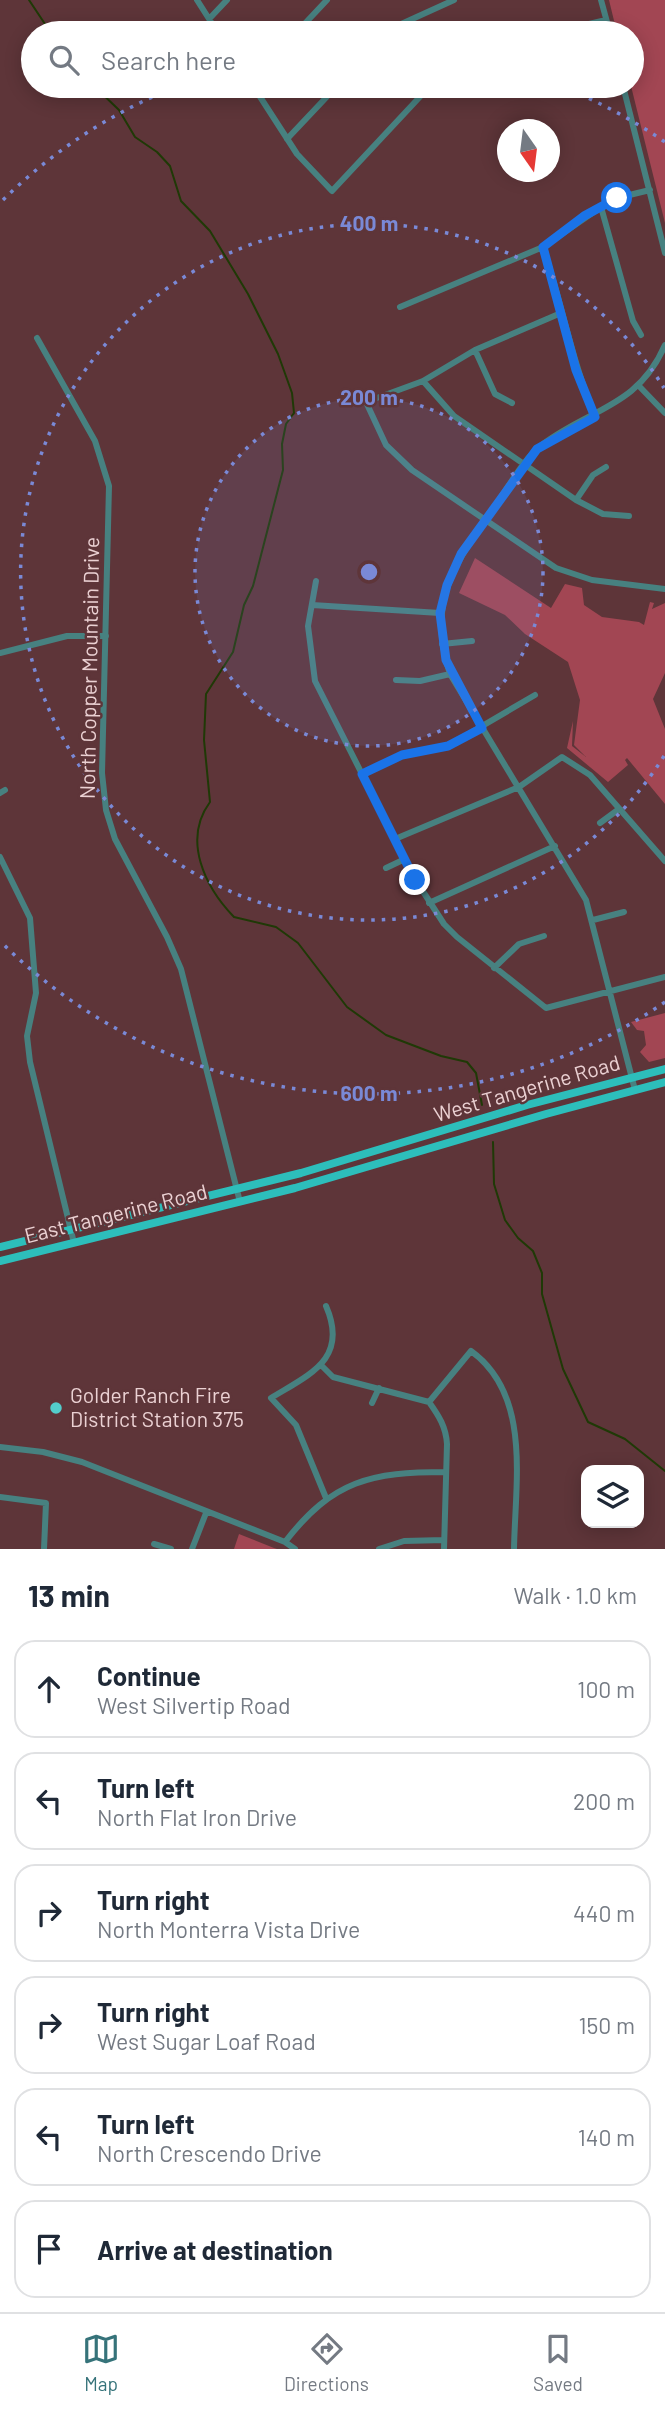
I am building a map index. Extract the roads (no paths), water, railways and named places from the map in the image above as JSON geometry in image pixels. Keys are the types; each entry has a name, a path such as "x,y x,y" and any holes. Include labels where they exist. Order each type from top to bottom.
{"main road":[{"name":"West Tangerine Road","path":"237,1189 665,1069"},
{"name":"West Tangerine Road","path":"240,1202 665,1082"},
{"name":"East Tangerine Road","path":"0,1247 237,1189"},
{"name":"East Tangerine Road","path":"0,1261 240,1202"}],"street":[{"path":"197,0 212,21"},
{"path":"210,18 227,0"},
{"path":"307,21 327,0"},
{"path":"408,21 454,0"},
{"path":"601,0 606,20 602,21"},
{"path":"261,98 297,154 332,191 419,98"},
{"path":"287,139 326,98"},
{"path":"626,98 665,253"},
{"path":"400,307 543,247 617,198 650,190"},
{"path":"601,207 633,321 641,335"},
{"path":"543,247 576,370 595,417"},
{"path":"561,313 475,350 423,381 366,402 386,444 412,470 556,568 592,580 665,589"},
{"name":"North Copper Mountain Drive","path":"37,338 95,441 107,475 110,508 102,773 106,810 120,852 179,963 240,1202"},
{"path":"635,1090 593,920 576,881 450,674 442,645 440,613 452,570 524,465 547,441 595,417 639,386 665,345"},
{"path":"475,350 495,394 512,403"},
{"path":"423,381 454,416 576,500 603,514 629,516"},
{"path":"639,386 665,413"},
{"path":"576,500 593,475 606,467"},
{"path":"316,581 308,626 309,653 315,681 429,903 457,937 545,1008 665,976"},
{"path":"312,605 440,613"},
{"path":"0,653 67,636 106,636"},
{"path":"442,645 472,641"},
{"path":"396,680 420,681 450,674"},
{"path":"362,774 402,755 448,746 535,695"},
{"path":"396,839 519,787 562,757 590,775 665,861"},
{"path":"600,822 619,809"},
{"path":"429,903 555,846"},
{"path":"0,857 30,918 36,993 27,1035 29,1051 74,1243"},
{"path":"386,867 405,859"},
{"path":"593,920 624,912"},
{"path":"494,968 519,944 544,936"},
{"path":"326,1306 332,1321 332,1345 322,1367 271,1398 296,1425 326,1497"},
{"path":"429,1402 471,1351 487,1363 502,1386 512,1412 516,1443 514,1549"},
{"path":"322,1367 334,1377 429,1402 446,1432 444,1549"},
{"path":"372,1403 379,1388"},
{"path":"0,1447 43,1452 82,1462 285,1542 295,1549"},
{"path":"285,1542 304,1517 326,1497 370,1478 415,1472 446,1472"},
{"path":"0,1497 46,1503 44,1549"},
{"path":"192,1549 206,1513"},
{"path":"379,1549 404,1541 444,1541"},
{"path":"154,1544 171,1549"}],"waterway":[{"path":"29,0 43,21"},
{"path":"106,98 119,110 135,137 157,152 170,166 181,201 210,231 248,294 278,354 292,393 294,413 286,424 282,444 283,470 253,586 244,605 233,652 206,694 204,740 210,802 198,832 198,847 206,877 223,905 234,917 276,927 298,943 347,1007 386,1035 441,1056 467,1062 476,1073 482,1105"},
{"path":"493,1142 494,1184 505,1220 518,1238 533,1251 542,1273 542,1294 563,1369 588,1422 625,1439 665,1471"}],"place":[{"name":"Golder Ranch Fire District Station 375","path":"56,1408"}]}
